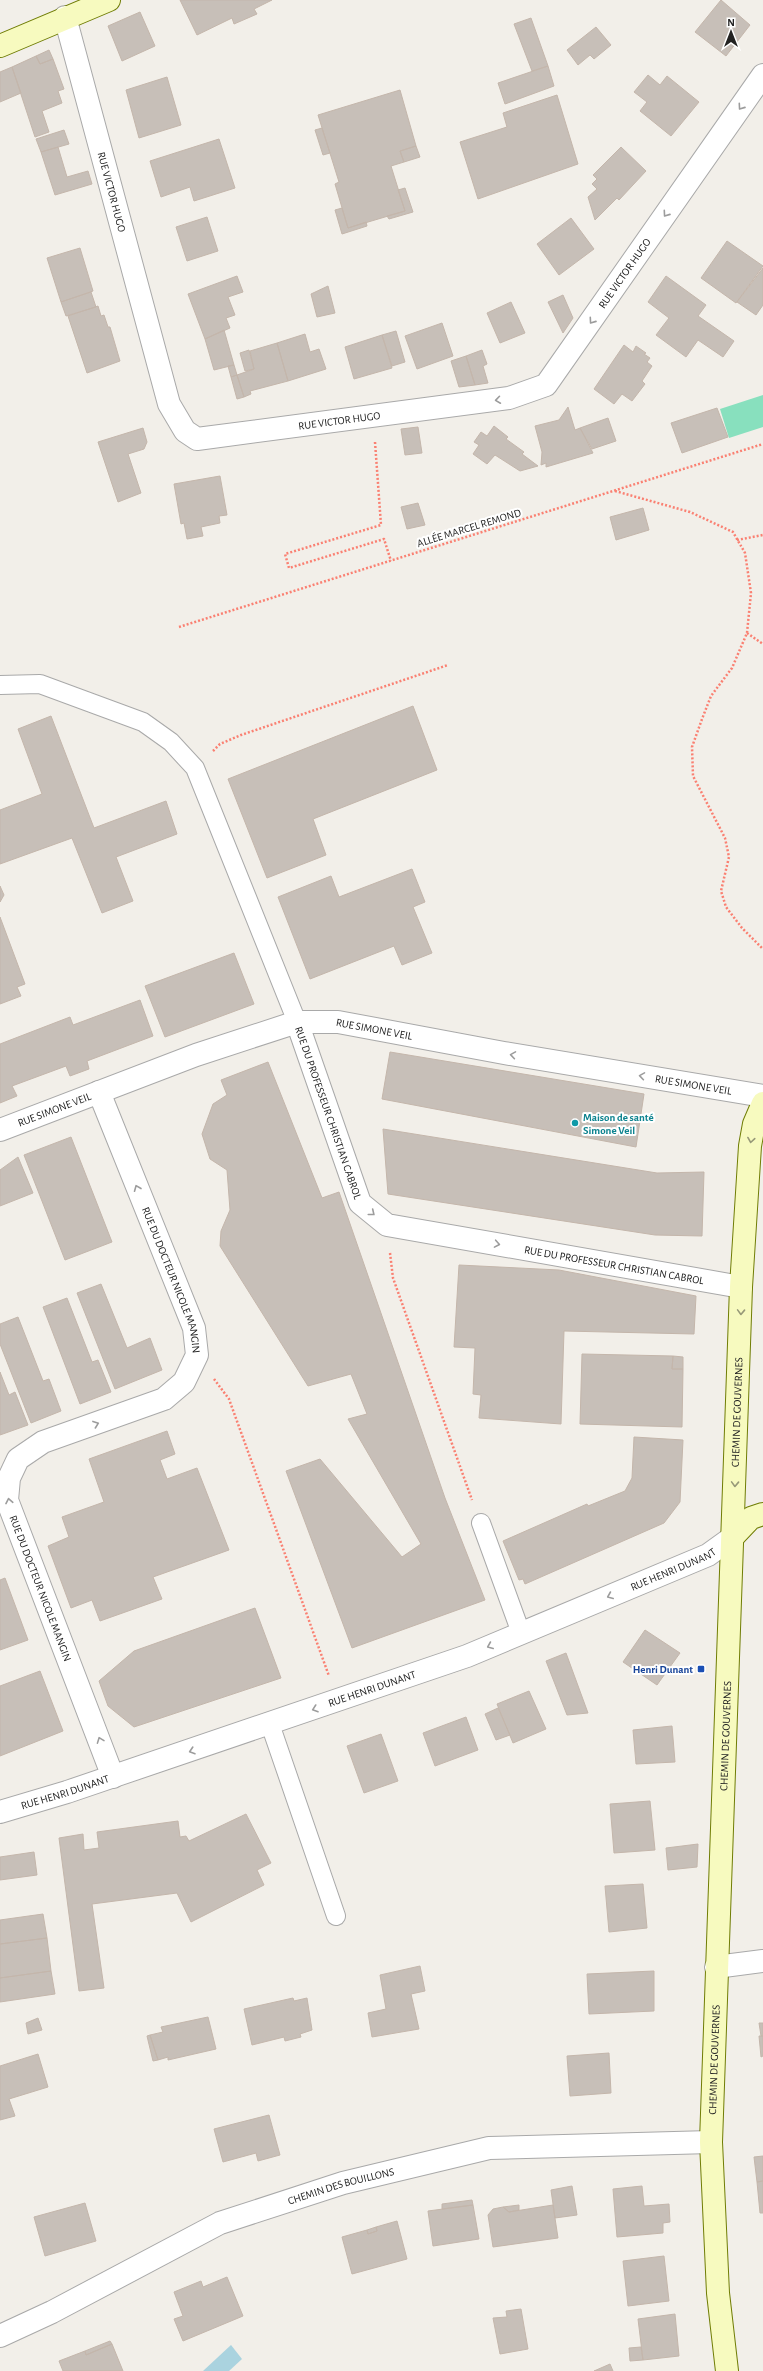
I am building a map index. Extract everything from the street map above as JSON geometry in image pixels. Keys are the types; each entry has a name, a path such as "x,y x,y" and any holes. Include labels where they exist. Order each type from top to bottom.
{"street":[{"path":"0,46 65,17 109,0"},
{"name":"RUE VICTOR HUGO","path":"65,17 169,404 185,431 197,439 509,398 546,385 763,76"},
{"name":"RUE SIMONE VEIL","path":"0,1130 196,1055 297,1022 338,1022 504,1054 763,1096"},
{"name":"RUE DU PROFESSEUR CHRISTIAN CABROL","path":"297,1022 360,1203 387,1224 741,1287"},
{"name":"RUE DU DOCTEUR NICOLE MANGIN","path":"98,1092 194,1328 197,1355 184,1382 164,1399 43,1442 18,1459 9,1478 8,1500 114,1777"},
{"name":"CHEMIN DE GOUVERNES","path":"727,2371 718,2293 711,2142 741,1287 750,1146 754,1124 763,1103"},
{"path":"733,1537 751,1518 763,1514"},
{"name":"RUE HENRI DUNANT","path":"0,1812 114,1777 467,1656 708,1555 733,1537"},
{"path":"716,1967 763,1961"},
{"name":"CHEMIN DES BOUILLONS","path":"0,2336 52,2312 220,2223 343,2183 489,2148 711,2142"}],"lane":[{"path":"0,685 40,684 111,708 143,722 171,742 195,768"},
{"name":"RUE DU PROFESSEUR CHRISTIAN CABROL","path":"195,768 297,1022"},
{"path":"481,1523 521,1633"},
{"path":"270,1724 336,1916"}],"path":[{"path":"373,417 381,524 284,554 289,568 384,539 391,560"},
{"name":"ALLÉE MARCEL REMOND","path":"179,627 763,444"},
{"path":"615,490 690,512 733,532 745,553 751,593 747,633 732,668 712,696 692,747 693,776 725,838 729,857 721,891 726,907 742,928 763,949"},
{"path":"738,540 763,535"},
{"path":"747,633 763,644"},
{"path":"195,768 220,744 241,734 448,665"},
{"path":"387,1224 394,1278 481,1523"},
{"path":"197,1355 229,1399 331,1679 337,1701"}],"green space":[{"path":"763,395 763,427 729,438 720,409"}],"water":[{"path":"231,2345 242,2359 229,2371 203,2371"}],"building":[{"path":"180,0 272,0 254,9 257,14 234,24 232,18 197,35"},
{"path":"721,0 750,25 726,56 695,32"},
{"path":"140,12 155,46 122,61 108,26"},
{"path":"531,18 548,66 532,71 514,24"},
{"path":"596,27 611,45 594,59 590,55 578,65 567,50"},
{"path":"49,50 53,59 40,64 36,56"},
{"path":"36,56 40,64 53,59 64,89 58,91 62,103 42,111 49,132 35,137 12,67"},
{"path":"548,66 554,86 505,104 498,83"},
{"path":"12,67 21,93 0,102 0,72"},
{"path":"648,75 660,85 667,76 699,102 671,136 640,111 647,102 634,92"},
{"path":"167,77 181,125 139,138 126,90"},
{"path":"400,90 416,146 400,151 404,162 391,166 405,211 348,228 335,184 339,182 318,115"},
{"path":"557,95 578,164 478,199 460,142 507,127 503,113"},
{"path":"322,128 330,153 323,155 315,130"},
{"path":"64,130 69,144 41,152 36,139"},
{"path":"219,139 235,188 194,201 190,187 161,197 150,161"},
{"path":"416,146 420,157 404,162 400,151"},
{"path":"58,147 67,177 88,171 92,184 55,195 41,152"},
{"path":"621,147 646,171 619,200 617,198 595,220 588,197 597,189 592,184 597,179 593,175"},
{"path":"405,188 413,212 389,219 387,216 405,211 398,190"},
{"path":"342,208 348,228 366,222 367,226 342,234 335,210"},
{"path":"207,217 218,251 187,261 176,227"},
{"path":"571,218 594,249 559,275 537,244"},
{"path":"727,241 763,266 736,303 701,278"},
{"path":"80,248 93,291 61,302 47,258"},
{"path":"763,268 763,305 756,315 737,302"},
{"path":"237,276 243,292 228,297 235,315 226,318 230,328 205,339 188,294"},
{"path":"666,276 706,305 698,316 734,341 723,357 698,340 686,357 656,335 669,318 648,302"},
{"path":"328,286 335,313 317,317 311,294"},
{"path":"91,292 96,307 66,316 61,302"},
{"path":"563,295 573,318 563,333 548,302"},
{"path":"511,302 525,333 500,343 487,313"},
{"path":"98,306 101,316 104,315 108,327 110,327 120,361 87,373 68,316"},
{"path":"442,323 453,356 417,369 405,336"},
{"path":"224,330 234,365 214,370 205,339"},
{"path":"396,331 405,362 392,366 382,335"},
{"path":"305,334 310,352 319,349 326,369 288,381 277,343"},
{"path":"382,335 392,368 354,379 345,347"},
{"path":"277,343 288,381 250,391 251,394 244,397 237,375 254,369 250,351"},
{"path":"624,345 633,352 636,346 646,353 644,354 650,358 647,362 652,366 642,381 645,384 632,401 622,394 614,404 594,389"},
{"path":"249,350 254,369 245,371 240,353"},
{"path":"482,350 487,364 483,366 488,383 475,385 466,356"},
{"path":"466,356 475,385 459,387 451,361"},
{"path":"234,365 237,375 231,377 228,366"},
{"path":"237,375 244,397 237,399 231,377"},
{"path":"568,407 575,430 580,428 593,453 546,467 546,463 541,465 542,452 535,426 559,420"},
{"path":"717,408 728,437 682,453 671,423"},
{"path":"608,418 616,441 592,449 580,428"},
{"path":"494,426 508,437 506,439 524,452 522,454 538,466 520,471 495,455 487,464 473,454 479,445 474,442 481,432 487,436"},
{"path":"418,427 422,453 405,455 401,429"},
{"path":"143,428 147,442 144,449 128,454 141,493 118,502 98,442"},
{"path":"220,476 227,515 219,516 220,523 201,527 203,536 187,539 184,523 181,524 174,484"},
{"path":"418,503 425,525 407,529 401,507"},
{"path":"643,508 649,530 616,540 610,517"},
{"path":"413,706 437,770 313,819 326,855 267,878 228,779"},
{"path":"51,716 94,828 166,801 177,834 116,857 133,901 102,913 72,838 0,864 0,810 42,794 18,729"},
{"path":"412,869 425,902 413,907 432,953 402,965 394,946 310,979 278,897 331,876 339,897"},
{"path":"0,886 4,895 0,902"},
{"path":"0,917 25,984 17,987 21,996 0,1004"},
{"path":"234,953 254,1004 165,1037 145,986"},
{"path":"140,1000 153,1036 87,1061 89,1069 70,1076 66,1066 12,1086 17,1096 0,1103 0,1044 70,1017 73,1025"},
{"name":"Maison de santé Simone Veil","path":"390,1052 644,1094 636,1147 382,1099"},
{"path":"268,1062 322,1198 339,1192 445,1498 485,1600 352,1648 286,1471 320,1459 402,1557 421,1544 348,1419 367,1414 351,1374 308,1386 220,1246 221,1231 230,1210 227,1170 210,1159 202,1134 213,1104 227,1095 221,1080"},
{"path":"383,1129 657,1173 704,1172 702,1236 655,1235 388,1194"},
{"path":"71,1137 112,1242 65,1260 24,1155"},
{"path":"18,1157 33,1193 0,1206 0,1170"},
{"path":"459,1265 559,1270 696,1296 694,1334 564,1331 561,1424 479,1418 481,1395 473,1394 475,1348 454,1347"},
{"path":"101,1284 127,1348 150,1338 162,1370 115,1389 77,1293"},
{"path":"67,1298 92,1362 98,1360 111,1392 80,1404 43,1307"},
{"path":"18,1317 43,1381 49,1379 61,1411 31,1423 0,1344 0,1324"},
{"path":"582,1354 673,1356 672,1369 683,1369 682,1427 580,1424"},
{"path":"673,1356 683,1357 683,1369 672,1369"},
{"path":"0,1372 9,1395 15,1392 28,1425 0,1435"},
{"path":"167,1431 175,1454 160,1460 167,1479 197,1468 229,1550 153,1577 162,1599 100,1621 92,1600 71,1608 48,1546 69,1537 62,1517 104,1502 89,1459"},
{"path":"634,1437 683,1440 680,1502 664,1523 525,1584 523,1579 519,1580 503,1541 587,1504 588,1506 625,1491 632,1478"},
{"path":"5,1578 28,1640 0,1650 0,1580"},
{"path":"255,1608 281,1678 134,1727 108,1706 99,1681 134,1651"},
{"path":"645,1630 680,1653 657,1685 623,1662"},
{"path":"566,1653 588,1713 567,1715 546,1661"},
{"path":"40,1671 63,1731 0,1756 0,1686"},
{"path":"529,1691 546,1729 513,1743 497,1704"},
{"path":"498,1708 510,1735 496,1740 485,1714"},
{"path":"466,1717 478,1750 435,1766 423,1733"},
{"path":"672,1726 675,1762 636,1764 633,1730"},
{"path":"381,1734 398,1781 364,1793 347,1746"},
{"path":"650,1801 655,1850 614,1853 610,1804"},
{"path":"246,1814 271,1863 257,1870 264,1885 191,1922 177,1893 92,1904 104,1988 79,1991 59,1838 83,1834 84,1850 99,1848 97,1832 178,1821 180,1837 186,1836 189,1841"},
{"path":"698,1844 697,1867 668,1870 666,1848"},
{"path":"34,1852 37,1875 0,1880 0,1857"},
{"path":"643,1884 647,1928 609,1932 605,1886"},
{"path":"43,1914 47,1938 0,1944 0,1920"},
{"path":"47,1938 51,1971 0,1978 0,1944"},
{"path":"420,1966 425,1991 411,1994 419,2029 372,2037 368,2013 386,2009 380,1975"},
{"path":"51,1971 55,1994 0,2002 0,1978"},
{"path":"654,1971 654,2011 589,2014 587,1974"},
{"path":"293,1998 294,2001 307,1998 312,2030 300,2034 301,2037 285,2041 284,2037 252,2045 244,2009"},
{"path":"208,2017 216,2049 168,2060 168,2057 158,2060 150,2035 163,2032 161,2027"},
{"path":"38,2018 42,2030 28,2034 26,2023"},
{"path":"759,2023 763,2023 763,2036 761,2036"},
{"path":"150,2035 158,2060 153,2061 147,2036"},
{"path":"759,2036 763,2036 763,2056 761,2057"},
{"path":"609,2053 611,2093 570,2096 567,2056"},
{"path":"38,2054 48,2087 9,2099 15,2116 0,2120 0,2066"},
{"path":"269,2115 280,2155 258,2161 256,2153 223,2162 214,2129"},
{"path":"763,2156 763,2181 757,2182 754,2157"},
{"path":"763,2181 763,2213 760,2213 757,2182"},
{"path":"572,2186 577,2215 555,2218 551,2190"},
{"path":"642,2186 644,2206 669,2204 670,2222 663,2223 663,2233 617,2237 613,2189"},
{"path":"472,2200 473,2205 442,2209 442,2204"},
{"path":"85,2203 96,2241 45,2256 34,2217"},
{"path":"473,2205 479,2239 433,2246 428,2211"},
{"path":"519,2205 519,2210 509,2212 503,2207"},
{"path":"553,2205 558,2238 493,2247 488,2215 493,2209 503,2207 509,2212"},
{"path":"397,2221 407,2259 352,2274 342,2237 367,2230 368,2234 377,2231 376,2227"},
{"path":"376,2227 377,2231 368,2234 367,2230"},
{"path":"664,2256 669,2301 628,2306 623,2261"},
{"path":"227,2277 243,2316 183,2341 174,2319 183,2316 174,2292 201,2281 203,2287"},
{"path":"521,2309 528,2349 500,2354 493,2318 507,2317 506,2311"},
{"path":"675,2314 679,2356 643,2360 638,2319"},
{"path":"110,2341 112,2344 86,2355 85,2351"},
{"path":"112,2344 123,2371 63,2371 59,2361 85,2351 86,2355"},
{"path":"641,2347 643,2360 630,2361 629,2348"},
{"path":"610,2364 613,2371 594,2371"}],"place":[{"name":"Maison de santé Simone Veil","path":"575,1123"},
{"name":"Henri Dunant","path":"701,1669"}]}
